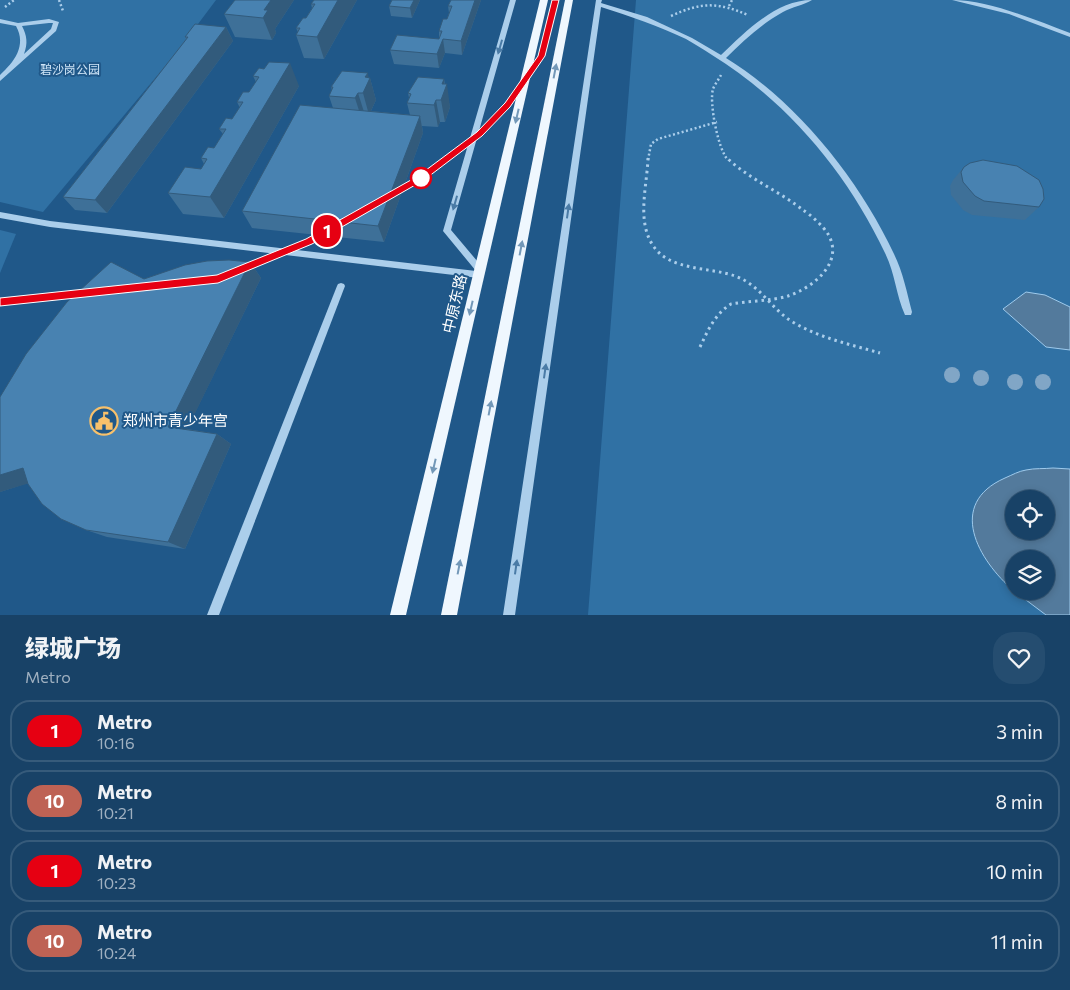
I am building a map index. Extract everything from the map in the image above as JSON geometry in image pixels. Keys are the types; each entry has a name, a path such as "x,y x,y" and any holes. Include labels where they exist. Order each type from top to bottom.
{"main road":[{"name":"中原东路","path":"398,615 544,0"},
{"path":"449,615 569,0"}],"street":[{"path":"480,272 447,231 513,0"},
{"path":"722,58 762,22 788,6 809,0"},
{"path":"956,0 1011,13 1070,35"},
{"path":"509,615 599,2 658,24 722,58 778,102 813,138 845,177 867,210 890,256 908,312"},
{"path":"0,21 18,25 49,21 56,22 54,30 0,79"},
{"path":"13,67 23,50 25,37 18,25"},
{"path":"0,215 50,224 480,272"},
{"path":"213,615 341,286"}],"path":[{"path":"6,6 8,0"},
{"path":"0,10 14,0"},
{"path":"729,6 732,0"},
{"path":"658,24 678,12 711,3 729,6 762,22"},
{"path":"700,347 711,324 724,308 731,304 787,296 808,287 829,266 832,250 828,234 804,210 733,164 723,155 719,145 717,122 712,100 713,89 730,63"},
{"path":"717,122 658,140 651,144 648,152 644,217 648,237 659,252 672,261 735,275 748,282 786,317 805,330 840,342 880,352"}],"green space":[{"name":"碧沙岗公园","path":"0,0 216,0 177,52 43,212 0,202"},
{"path":"636,0 1070,0 1070,615 588,615"},
{"path":"0,230 16,234 0,273"}],"shaded area":[{"path":"1026,292 1045,295 1070,307 1070,350 1046,347 1003,309"},
{"path":"1053,468 1070,469 1070,615 1046,615 1026,600 1055,600 1055,550 1005,550 1005,582 989,564 974,533 972,517 976,502 987,489 1021,471"}],"building":[{"path":"235,0 271,0 264,10 268,10 263,18 224,14"},
{"path":"314,0 338,0 317,37 296,35 300,28 296,28 303,18 306,18 315,4 311,4"},
{"path":"392,0 414,0 410,8 389,6"},
{"path":"451,0 475,0 461,41 443,39 437,54 390,50 397,35 439,39 442,31 439,31 443,19 447,19 452,6 448,6"},
{"path":"195,24 226,27 95,200 63,197 188,37 185,37"},
{"path":"269,62 290,63 210,197 168,193 185,167 201,169 207,159 201,158 208,147 214,148 226,129 219,129 226,118 232,119 243,102 237,102 243,92 249,92 259,77 253,76 259,68 264,69"},
{"path":"342,71 368,73 365,77 370,78 363,93 358,93 355,98 329,96 333,87 331,87"},
{"path":"418,77 444,79 442,84 447,84 441,100 436,100 434,105 407,103 411,94 408,93"},
{"path":"300,105 420,116 378,226 242,211"},
{"path":"983,160 1017,166 1039,180 1043,189 1044,199 1039,207 984,201 975,196 963,182 961,172 970,163"},
{"name":"郑州市青少年宫","path":"229,260 250,262 168,427 217,434 168,542 86,530 61,519 42,504 28,484 23,468 0,475 0,397 26,354 67,302 111,262 144,279 185,265"}],"metro line":[{"name":"1","path":"0,302 218,279 309,242 421,178 480,134 507,105 542,56 555,0"}],"place":[{"name":"郑州市青少年宫","path":"104,421"}]}
